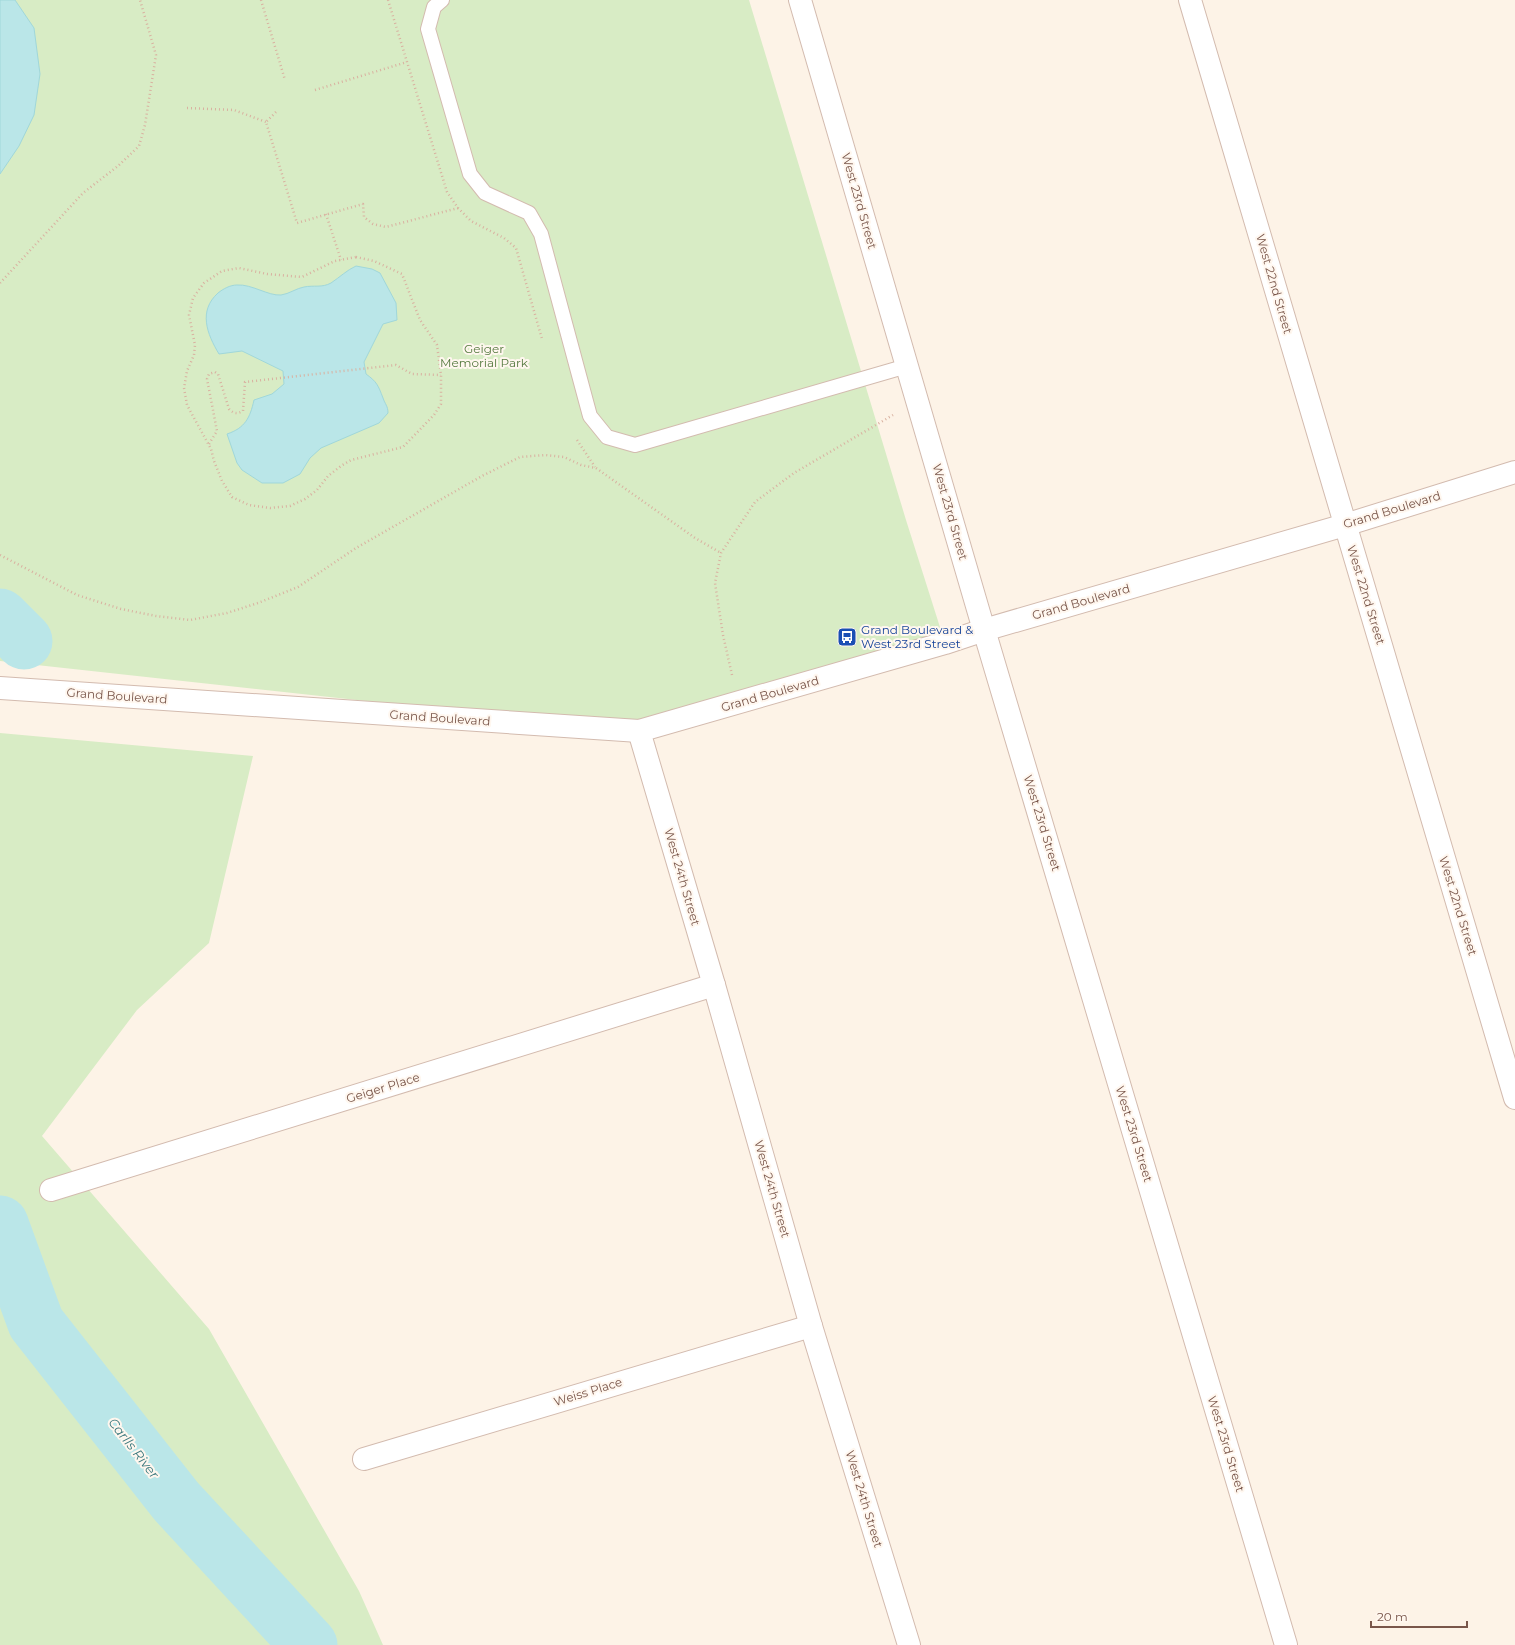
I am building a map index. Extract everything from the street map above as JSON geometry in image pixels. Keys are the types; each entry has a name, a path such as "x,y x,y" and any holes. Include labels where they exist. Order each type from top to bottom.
{"street":[{"name":"West 23rd Street","path":"800,0 984,630 1286,1645"},
{"name":"West 22nd Street","path":"1190,0 1515,1098"},
{"name":"Grand Boulevard","path":"0,688 639,731 945,643 984,630 1345,525 1515,472"},
{"name":"West 24th Street","path":"639,731 812,1326 909,1645"},
{"name":"Geiger Place","path":"51,1190 714,985"},
{"name":"Weiss Place","path":"364,1459 812,1326"}],"lane":[{"path":"442,0 434,7 428,29 470,174 485,193 529,213 541,234 590,416 607,437 635,446 907,366"}],"path":[{"path":"0,283 82,193 118,166 139,146 145,125 156,55 140,0"},
{"path":"260,0 285,80"},
{"path":"388,0 447,192 458,208 471,221 504,238 516,248 542,339"},
{"path":"315,90 407,62"},
{"path":"187,108 234,110 266,122"},
{"path":"266,122 276,112"},
{"path":"266,122 297,223 363,204 364,217 374,224 386,227 458,208"},
{"path":"326,214 341,260"},
{"path":"356,257 374,261 402,274 420,320 437,345 441,375 441,404 434,415 403,447 351,460 328,476 317,490 305,499 290,506 270,508 249,505 232,496 222,481 209,444 187,405 184,388 187,371 194,355 195,344 189,315 193,298 204,283 222,271 239,268 267,274 302,276 335,261 356,257"},
{"path":"209,444 217,431 207,379 209,374 215,372 218,374 229,409 232,413 238,414 243,411 245,382 396,365 412,374 441,375"},
{"path":"739,703 723,635 715,583 721,553 755,502 794,473 917,401"},
{"path":"574,434 580,446 596,468 695,538 721,553"},
{"path":"0,555 77,595 121,609 156,616 190,620 227,613 258,603 298,587 356,548 482,476 520,457 545,454 564,457 581,465 596,468"}],"green space":[{"name":"Geiger Memorial Park","path":"0,0 749,0 906,520 945,643 639,731 0,661"},
{"path":"0,733 253,756 209,943 137,1010 42,1136 209,1329 359,1591 383,1645 0,1645"}],"water":[{"path":"0,0 15,0 34,28 40,74 34,115 19,146 0,174"},
{"path":"356,266 372,269 380,273 396,303 397,320 383,324 364,362 366,374 373,379 378,387 387,407 388,413 379,423 321,448 310,458 300,474 283,483 262,483 242,470 237,463 227,434 238,429 246,422 251,412 254,400 272,394 284,384 283,371 242,351 219,354 211,339 206,323 208,307 218,293 232,286 243,285 271,294 281,295 308,286 328,285"}],"waterway":[{"name":"Carlls River","path":"0,617 24,641"},
{"name":"Carlls River","path":"0,1224 36,1323 176,1501 309,1645"}],"place":[{"name":"Grand Boulevard & West 23rd Street","path":"847,637"}]}
